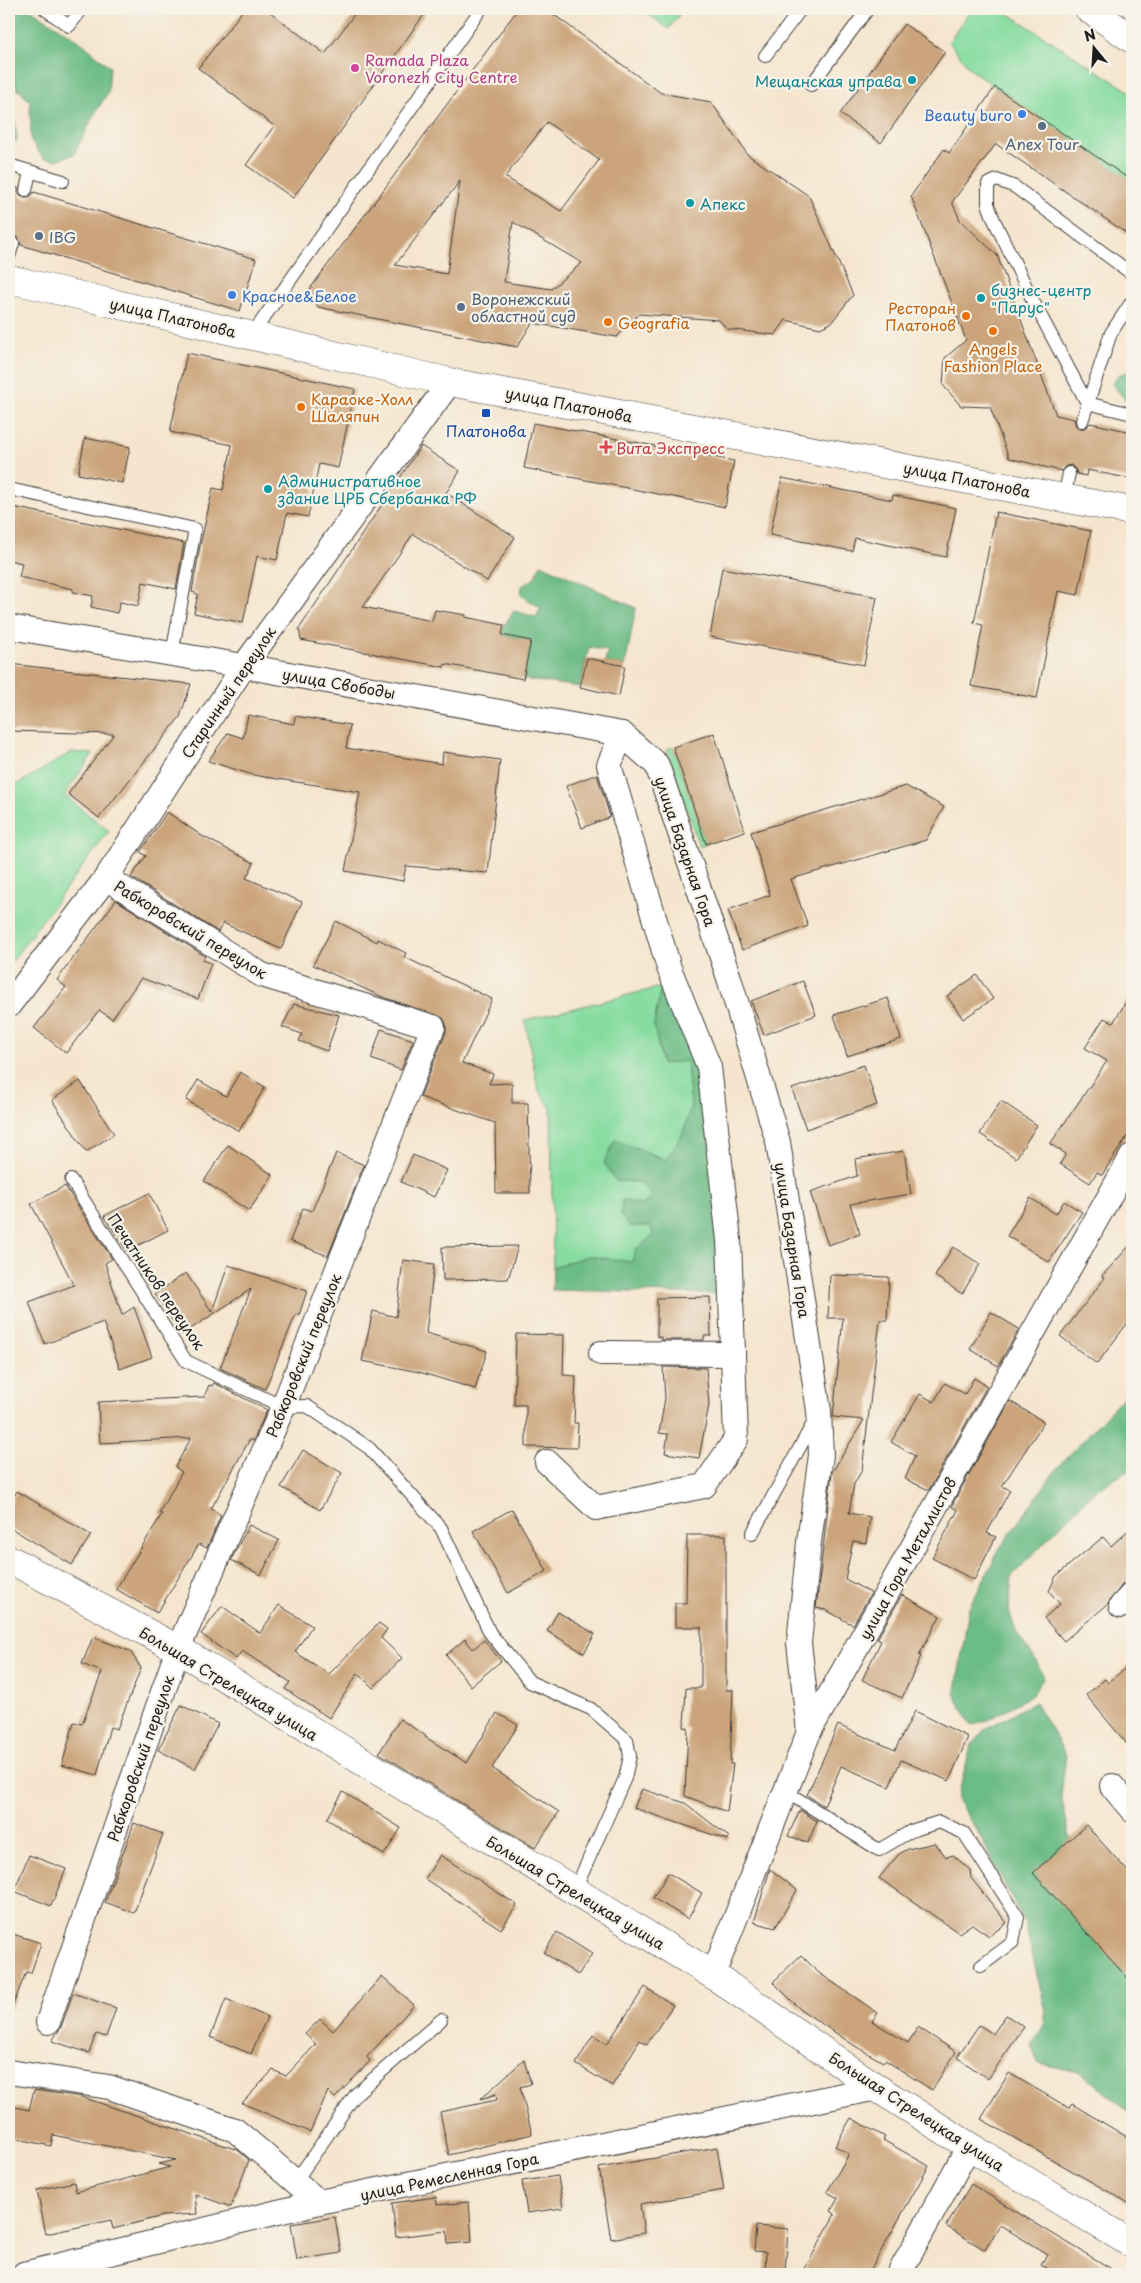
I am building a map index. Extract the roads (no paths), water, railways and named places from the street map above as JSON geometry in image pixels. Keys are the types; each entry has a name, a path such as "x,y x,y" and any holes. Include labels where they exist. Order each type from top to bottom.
{"street":[{"path":"1089,9 1132,39"},
{"name":"улица Платонова","path":"9,279 450,382 1067,485 1132,511"},
{"name":"Старинный переулок","path":"9,1005 106,878 244,666 450,382"},
{"name":"улица Свободы","path":"9,626 622,734"},
{"path":"548,1462 596,1508 704,1486 736,1439 729,1240 709,1067 669,968 609,765 622,734"},
{"name":"улица Базарная Гора","path":"622,734 657,765 729,978 778,1142 819,1411 821,1455 809,1542 799,1643 809,1732"},
{"name":"Рабкоровский переулок","path":"48,2022 178,1649 283,1407 433,1027 262,975 106,878"},
{"name":"улица Гора Металлистов","path":"713,1975 809,1732 1132,1156"},
{"path":"601,1353 733,1354"},
{"name":"Большая Стрелецкая улица","path":"9,1559 178,1649 713,1975 877,2088 1132,2244"},
{"path":"1112,1786 1132,1810"},
{"path":"9,2072 109,2087 235,2130 319,2202"},
{"name":"улица Ремесленная Гора","path":"24,2274 319,2202 877,2088"},
{"path":"899,2274 969,2146"}],"lane":[{"path":"45,9 69,26 82,9"},
{"path":"251,336 481,9"},
{"path":"765,56 801,9"},
{"path":"811,85 868,9"},
{"path":"9,165 63,181"},
{"path":"26,190 30,172"},
{"path":"1132,274 1015,187 997,180 988,184 988,204 994,220 1033,301 1087,403 1132,414"},
{"path":"9,257 13,243"},
{"path":"1082,421 1111,333 1132,301"},
{"path":"9,489 195,529 172,654"},
{"name":"Печатников переулок","path":"71,1180 186,1360 283,1407 307,1406 369,1448 441,1528 490,1634 530,1682 591,1709 627,1740 630,1756 625,1778 574,1892"},
{"path":"752,1534 819,1411"},
{"path":"785,1791 880,1850 911,1831 939,1822 964,1833 1018,1917 1014,1942 981,1966"},
{"path":"295,2182 356,2094 441,2020"}],"place":[{"name":"Ramada Plaza Voronezh City Centre","path":"355,68"},
{"name":"Мещанская управа","path":"912,80"},
{"name":"Beauty buro","path":"1022,114"},
{"name":"Anex Tour","path":"1042,126"},
{"name":"Апекс","path":"690,203"},
{"name":"IBG","path":"39,236"},
{"name":"Красное&Белое","path":"232,295"},
{"name":"бизнес-центр \"Парус\"","path":"981,298"},
{"name":"Воронежский областной суд","path":"461,307"},
{"name":"Ресторан Платонов","path":"966,316"},
{"name":"Geografia","path":"608,322"},
{"name":"Angels Fashion Place","path":"993,331"},
{"name":"Караоке-Холл Шаляпин","path":"301,407"},
{"name":"Платонова","path":"486,413"},
{"name":"Вита Экспресс","path":"606,447"},
{"name":"Административное здание ЦРБ Сбербанка РФ","path":"268,489"}]}
